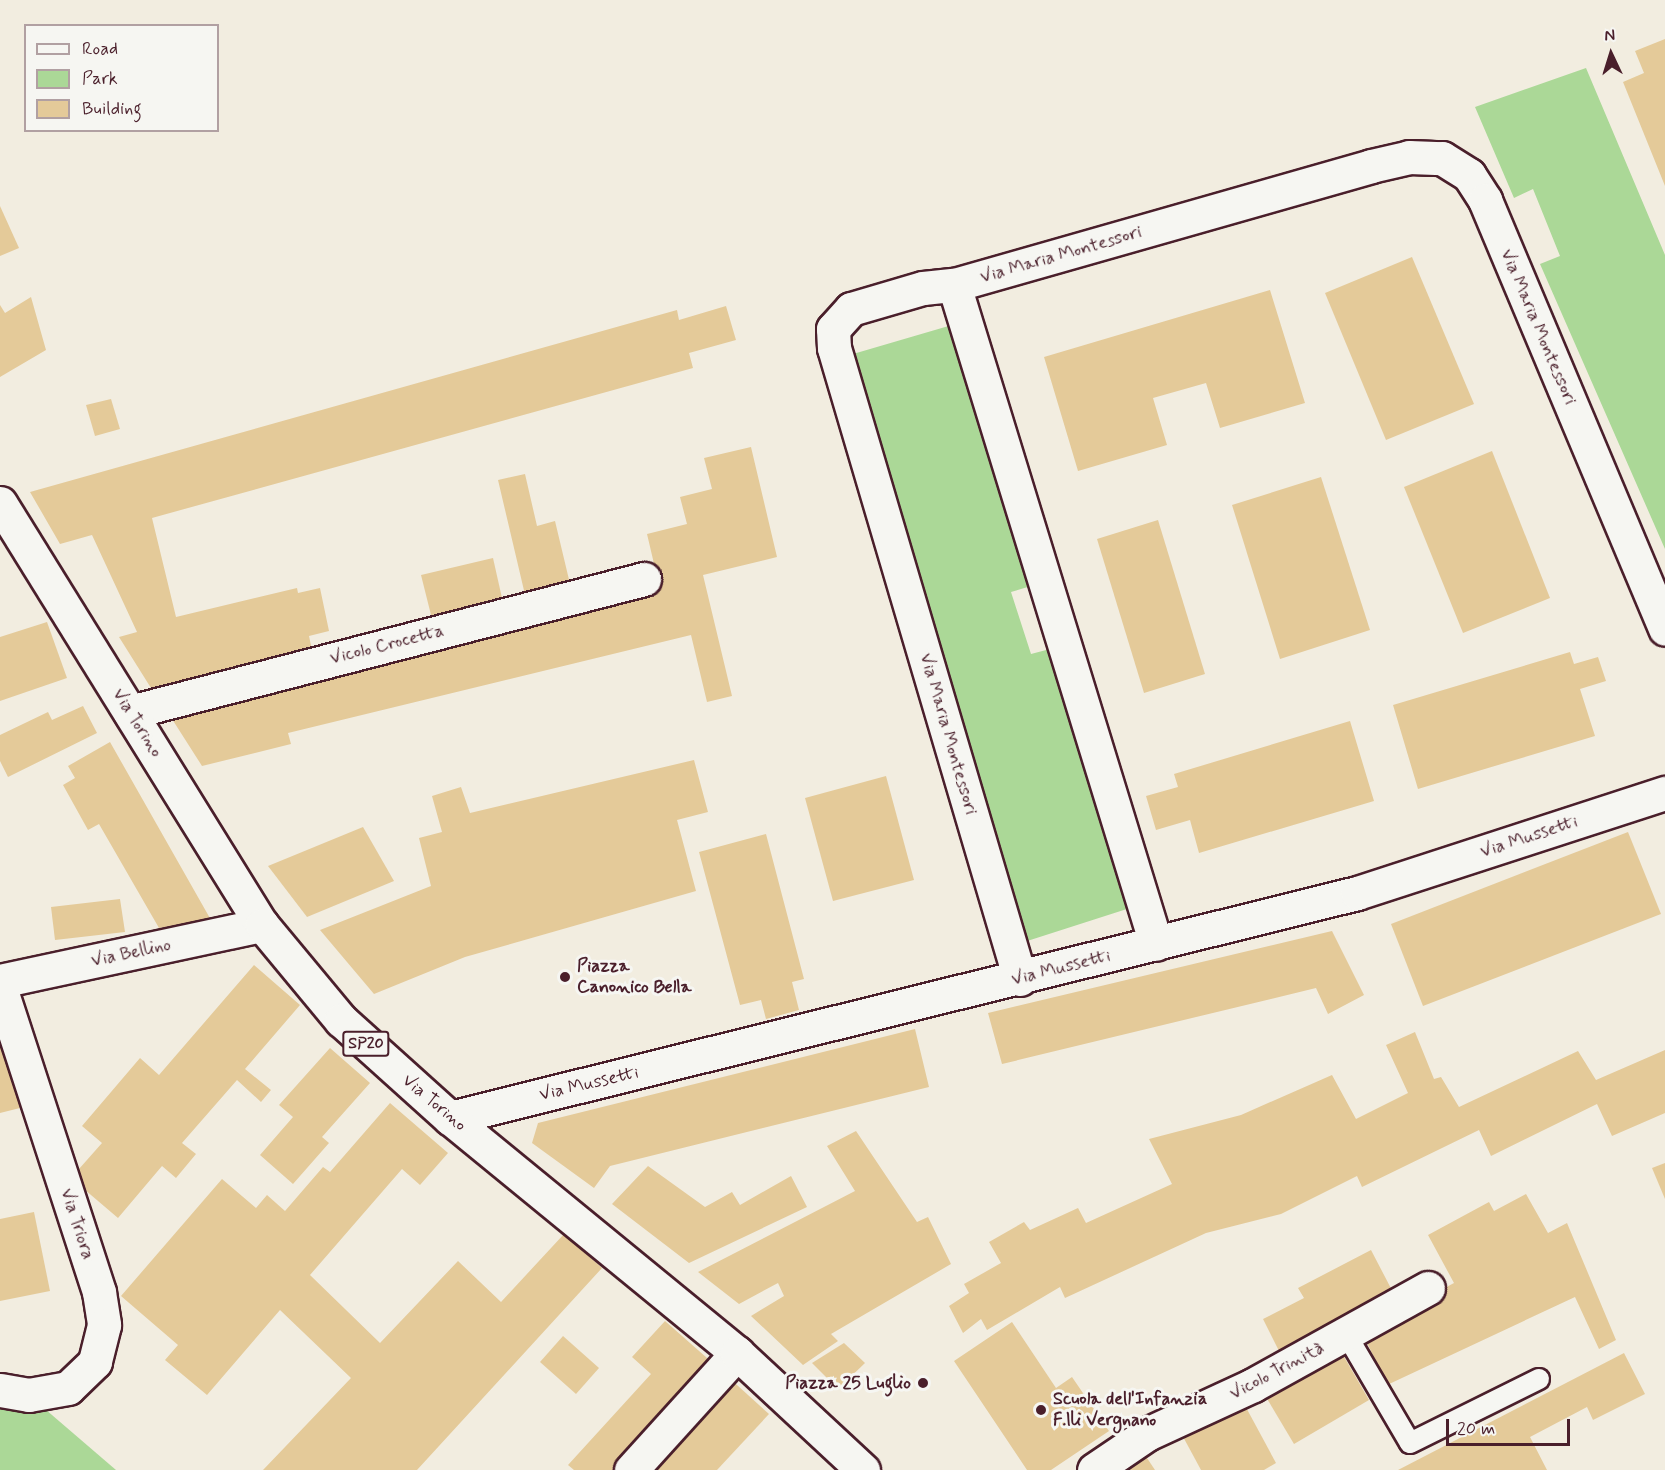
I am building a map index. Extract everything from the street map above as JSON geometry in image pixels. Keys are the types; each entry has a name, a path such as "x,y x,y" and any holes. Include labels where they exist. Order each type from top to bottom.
{"street":[{"name":"Via Maria Montessori","path":"1020,979 833,338 840,317 851,309 923,288 954,285 1371,165 1409,157 1442,159 1469,175 1485,200 1665,629"},
{"path":"954,285 1156,944"},
{"name":"Via Torino","path":"0,503 262,925 341,1020 450,1118 737,1353 863,1470"},
{"name":"Vicolo Crocetta","path":"129,711 644,579"},
{"name":"Via Mussetti","path":"450,1118 1020,979 1357,892 1665,793"},
{"name":"Via Bellino","path":"0,981 262,925"},
{"name":"Via Triora","path":"0,987 99,1292 104,1325 95,1362 68,1388 29,1395 0,1390"},
{"name":"Vicolo Trinità","path":"1094,1470 1147,1434 1253,1386 1428,1288"},
{"path":"631,1470 737,1353"}],"lane":[{"path":"1346,1334 1410,1443 1539,1379"}],"green space":[{"path":"1586,68 1665,255 1665,549 1540,264 1560,256 1533,189 1514,198 1475,107"},
{"path":"952,325 1031,586 1011,592 1031,654 1050,649 1130,908 1021,943 853,354"},
{"path":"0,1396 38,1403 116,1470 0,1470"}],"building":[{"path":"1665,39 1665,186 1623,82 1644,73 1635,51"},
{"path":"0,206 19,248 0,256"},
{"path":"1412,257 1474,404 1386,440 1325,293"},
{"path":"1270,290 1305,403 1220,428 1206,383 1153,398 1167,445 1078,471 1044,357"},
{"path":"31,297 46,350 0,377 0,305 5,313"},
{"path":"726,306 736,340 689,353 693,368 152,518 176,617 297,588 298,593 320,588 329,631 309,636 313,655 156,696 119,637 137,632 92,535 60,544 30,492 677,310 679,320"},
{"path":"111,399 120,429 95,436 86,405"},
{"path":"751,447 777,557 703,575 732,696 707,702 691,635 288,733 291,744 202,766 165,708 659,585 647,534 687,524 680,497 712,489 704,458"},
{"path":"1492,451 1550,598 1463,633 1404,487"},
{"path":"525,474 537,526 555,521 571,588 526,599 498,480"},
{"path":"1321,477 1370,630 1280,659 1232,505"},
{"path":"1158,520 1205,674 1144,693 1097,539"},
{"path":"493,558 504,607 433,623 421,575"},
{"path":"47,622 67,678 0,701 0,637"},
{"path":"1570,652 1574,664 1598,657 1606,681 1580,689 1595,736 1418,789 1393,705"},
{"path":"83,706 97,733 8,777 0,761 0,735 48,712 52,720"},
{"path":"1350,721 1374,801 1199,853 1190,820 1156,830 1146,796 1178,787 1174,774"},
{"path":"110,742 211,920 159,928 99,824 88,830 63,785 75,778 68,766"},
{"path":"694,760 708,812 677,820 696,891 465,957 374,994 320,930 431,886 419,838 442,832 432,796 461,787 470,813"},
{"path":"886,776 914,880 833,901 805,798"},
{"path":"363,827 394,881 307,917 268,866"},
{"path":"1628,832 1661,914 1423,1006 1391,924"},
{"path":"766,834 804,979 792,982 799,1010 766,1019 761,1000 740,1005 699,852"},
{"path":"120,899 125,932 55,940 51,907"},
{"path":"1332,931 1364,995 1328,1014 1316,988 1002,1064 988,1013"},
{"path":"254,965 300,1005 245,1069 271,1090 261,1102 237,1080 182,1143 196,1154 176,1178 162,1166 118,1218 71,1178 102,1143 82,1126 140,1058 159,1075"},
{"path":"915,1029 929,1087 610,1166 594,1188 532,1143 538,1123"},
{"path":"0,1031 20,1108 0,1113"},
{"path":"1415,1032 1434,1079 1441,1077 1459,1107 1578,1051 1596,1080 1665,1050 1665,1113 1612,1136 1597,1104 1491,1156 1479,1130 1362,1187 1357,1176 1281,1214 1206,1233 1065,1298 1060,1287 987,1330 981,1319 963,1333 949,1306 969,1293 964,1284 1001,1263 989,1242 1024,1222 1030,1230 1078,1208 1086,1223 1172,1184 1149,1139 1241,1115 1332,1075 1356,1119 1408,1093 1386,1045"},
{"path":"330,1048 370,1083 322,1137 329,1143 293,1184 260,1155 293,1117 279,1105"},
{"path":"390,1103 448,1153 420,1185 402,1169 310,1275 380,1343 458,1261 501,1302 564,1234 602,1268 417,1470 263,1470 351,1378 280,1310 207,1395 165,1360 178,1345 121,1296 222,1179 256,1208 267,1195 285,1211 323,1167 330,1172"},
{"path":"856,1131 917,1222 928,1217 951,1264 831,1334 838,1341 803,1365 751,1316 784,1296 778,1283 739,1304 698,1272 855,1191 827,1146"},
{"path":"1665,1163 1665,1199 1652,1168"},
{"path":"648,1166 705,1207 732,1192 740,1205 791,1176 807,1207 689,1263 612,1204"},
{"path":"1526,1194 1548,1233 1567,1223 1616,1340 1599,1349 1575,1297 1387,1385 1362,1332 1454,1283 1428,1235 1489,1202 1494,1211"},
{"path":"34,1212 50,1291 0,1301 0,1219"},
{"path":"1371,1250 1396,1298 1282,1357 1263,1319 1304,1298 1298,1288"},
{"path":"665,1321 715,1365 620,1470 574,1470 568,1465 651,1374 632,1357"},
{"name":"Scuola dell'Infanzia F.lli Vergnano","path":"1012,1322 1056,1388 1072,1377 1109,1431 1051,1470 1027,1470 954,1361"},
{"path":"563,1336 599,1368 576,1394 540,1362"},
{"path":"844,1343 865,1363 838,1389 812,1363"},
{"path":"1339,1348 1369,1400 1294,1444 1263,1392"},
{"path":"1624,1353 1645,1394 1593,1420 1587,1407 1530,1437 1547,1470 1398,1470"},
{"path":"726,1375 769,1414 717,1470 640,1470"},
{"path":"1242,1400 1276,1463 1264,1470 1201,1470 1181,1433"},
{"path":"1143,1452 1155,1470 1117,1470"}],"place":[{"name":"Piazza Canonico Bella","path":"565,977"},
{"name":"Piazza 25 Luglio","path":"923,1383"},
{"name":"Scuola dell'Infanzia F.lli Vergnano","path":"1041,1410"}]}
